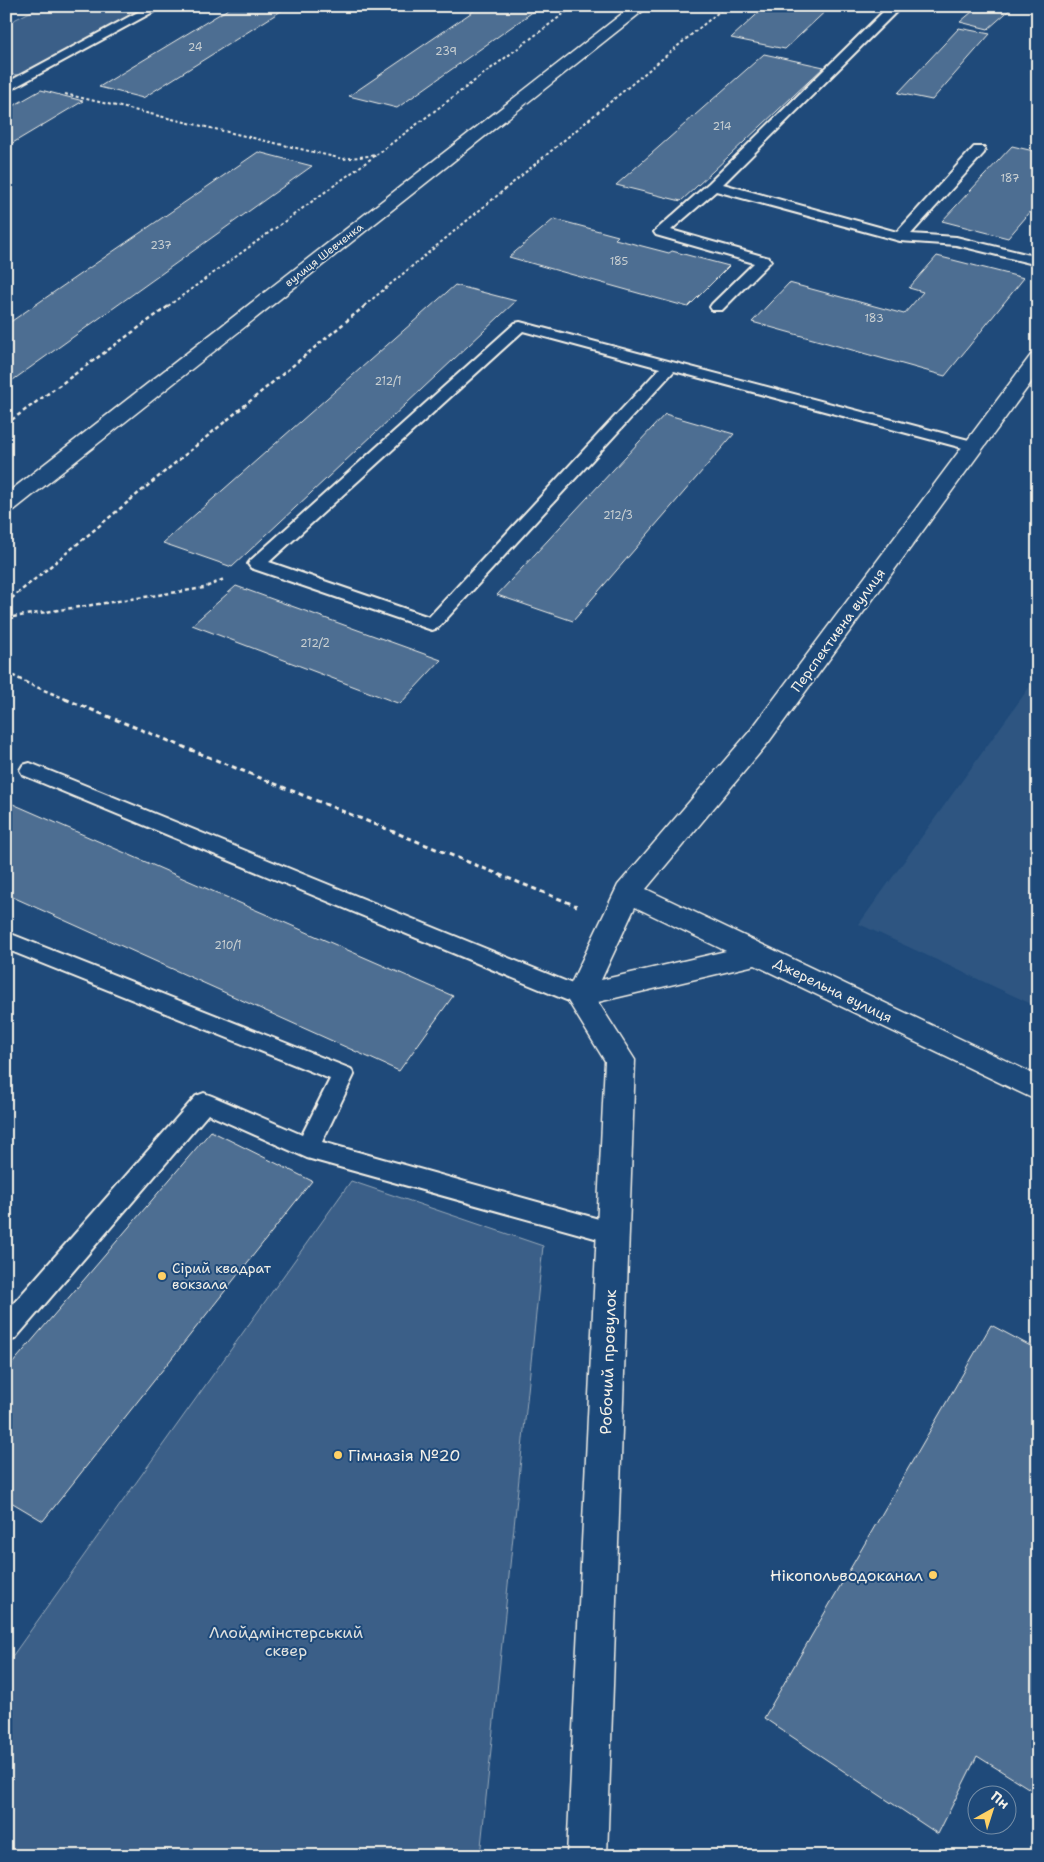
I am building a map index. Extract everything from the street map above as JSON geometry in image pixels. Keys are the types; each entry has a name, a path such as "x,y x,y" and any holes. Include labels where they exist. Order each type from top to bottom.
{"street":[{"name":"вулиця Шевченка","path":"6,505 642,6"},
{"name":"Перспективна вулиця","path":"621,906 759,737 1038,359"},
{"name":"Джерельна вулиця","path":"621,906 757,954 1038,1089"},
{"path":"579,996 621,906"},
{"path":"579,996 757,954"},
{"name":"Робочий провулок","path":"579,996 620,1060 587,1856"}],"lane":[{"path":"6,88 158,6"},
{"path":"718,307 764,261 661,232 714,186 896,6"},
{"path":"900,237 978,150"},
{"path":"714,186 900,237 956,241 1038,261"},
{"path":"670,366 432,624 257,564 520,326 974,446"},
{"path":"30,770 579,996"},
{"path":"6,940 343,1075 307,1148"},
{"path":"6,1331 204,1102 307,1148 613,1233"}],"path":[{"path":"6,424 376,155 574,6"},
{"path":"6,603 726,6"},
{"path":"56,92 343,159 376,155"},
{"path":"6,618 204,588 257,564"},
{"path":"6,672 38,688 621,906"}],"shaded area":[{"path":"1038,675 1038,1007 859,924"}],"green space":[{"path":"42,6 159,6 30,74 6,75 6,24"},
{"name":"Ллойдмінстерський сквер","path":"351,1181 543,1246 480,1856 6,1856 6,1665"}],"building":[{"path":"233,6 289,6 143,98 99,87"},
{"path":"481,6 541,6 397,108 349,96"},
{"path":"766,6 831,6 785,49 731,38"},
{"path":"979,6 1014,6 988,29 960,22"},
{"path":"959,28 990,34 932,100 898,93"},
{"path":"764,54 824,67 681,201 616,185"},
{"path":"41,90 83,101 6,147 6,110"},
{"path":"1012,146 1038,152 1038,203 1008,238 942,221"},
{"path":"258,152 312,166 6,385 6,325"},
{"path":"554,219 618,236 615,239 729,266 688,307 509,257"},
{"path":"937,256 1024,278 945,376 752,322 789,283 904,314 923,292 909,288"},
{"path":"455,285 516,301 232,567 163,543"},
{"path":"665,414 734,434 573,621 497,595"},
{"path":"236,586 441,660 400,704 192,625"},
{"path":"6,801 453,996 399,1071 6,894"},
{"name":"Сірий квадрат вокзала","path":"211,1131 312,1181 43,1521 6,1499 6,1371"},
{"path":"991,1325 1038,1350 1038,1794 977,1756 938,1834 764,1718"}],"place":[{"name":"Сірий квадрат вокзала","path":"162,1276"},
{"name":"Гімназія №20","path":"338,1455"},
{"name":"Нікопольводоканал","path":"933,1575"}]}
